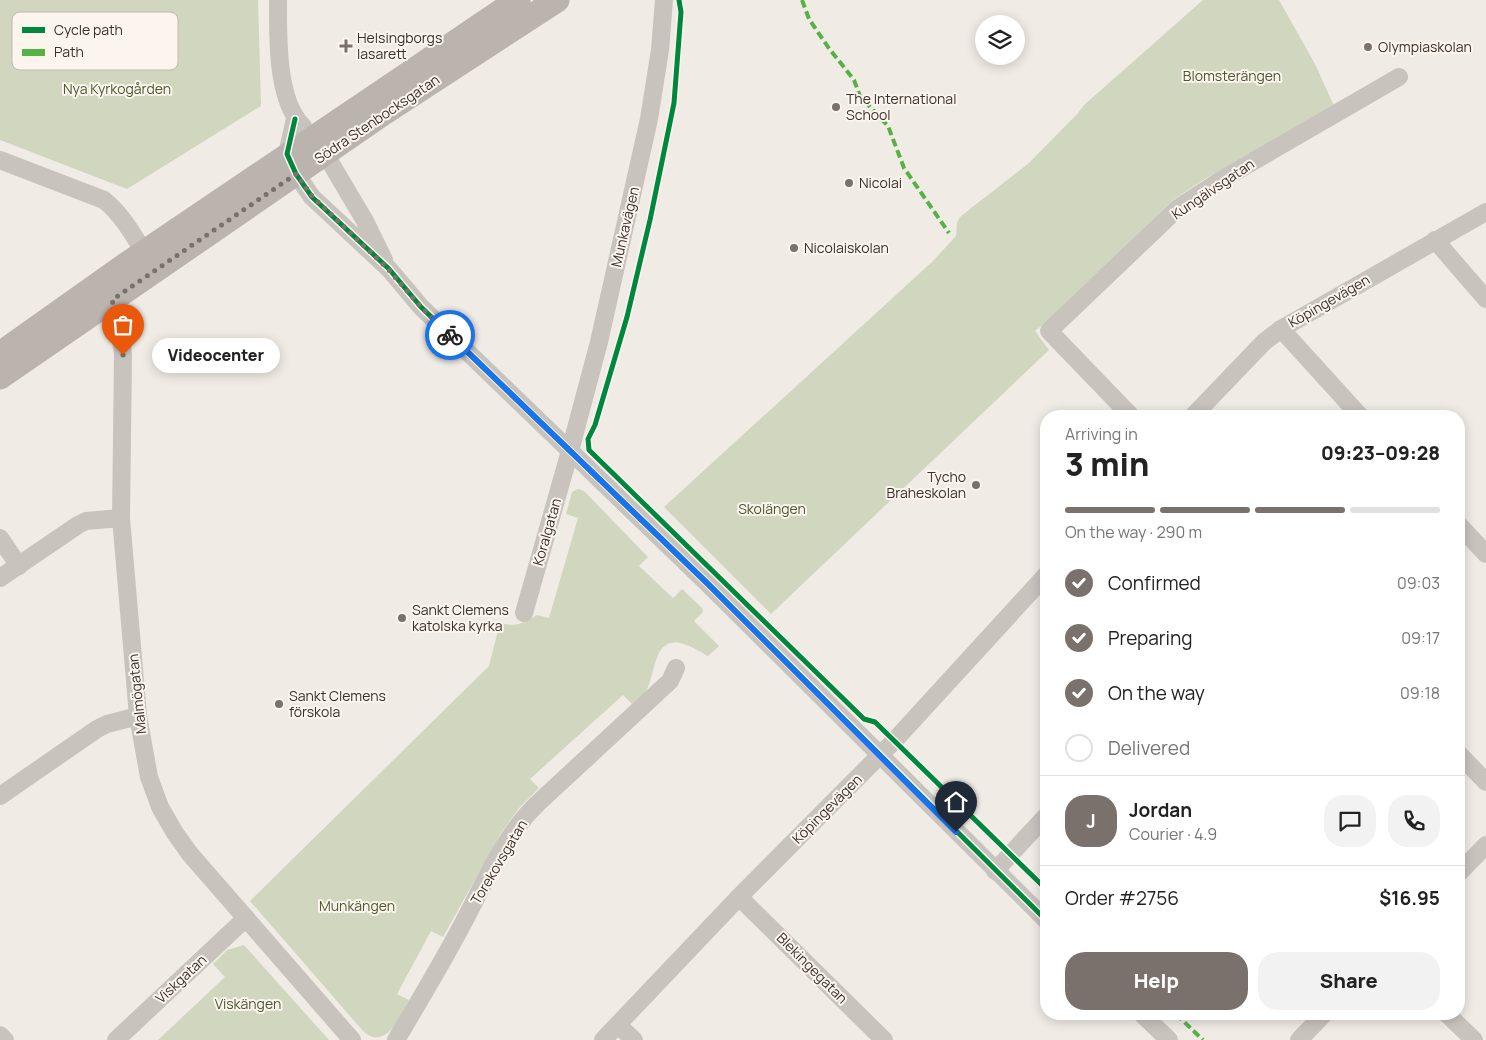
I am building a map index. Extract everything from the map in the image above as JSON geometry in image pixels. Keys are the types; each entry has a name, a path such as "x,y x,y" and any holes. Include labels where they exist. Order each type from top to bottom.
{"main road":[{"name":"Södra Stenbocksgatan","path":"0,376 107,291 320,145 518,0"},
{"name":"Södra Stenbocksgatan","path":"320,145 384,112 557,0"},
{"name":"Södra Stenbocksgatan","path":"0,354 107,291"}],"street":[{"path":"278,0 281,78 295,118 292,164 312,196 388,269 421,307 707,583 1040,914"},
{"name":"Munkavägen","path":"570,451 599,342 648,119 660,50 664,0"},
{"name":"Kungälvsgatan","path":"1125,410 1049,331 1178,208 1221,180 1399,78"},
{"path":"295,118 320,145 365,221 388,269"},
{"path":"0,160 104,200 120,217 149,261"},
{"name":"Köpingevägen","path":"1199,410 1264,342 1281,329 1486,212"},
{"path":"1435,240 1486,299"},
{"name":"Malmögatan","path":"107,291 121,334 123,355 122,518 138,716 149,777 160,807 190,854 352,1040"},
{"path":"1281,329 1355,410"},
{"name":"Koralgatan","path":"524,613 570,451"},
{"path":"0,578 86,521 122,518"},
{"path":"1465,531 1486,554"},
{"path":"0,538 19,566"},
{"name":"Köpingevägen","path":"603,1040 740,897 880,756 1040,582"},
{"name":"Torekovsgatan","path":"396,1040 460,929 495,863 522,820 670,680 676,668"},
{"path":"0,796 98,729 107,724 138,716"},
{"path":"1465,760 1486,782"},
{"path":"995,871 1040,822"},
{"path":"1465,867 1486,845"},
{"name":"Blekingegatan","path":"740,897 884,1040"},
{"name":"Viskgatan","path":"116,1040 246,918"},
{"path":"1148,1020 1169,1040"},
{"path":"1299,1040 1318,1020"},
{"path":"1453,1020 1474,1040"},
{"path":"618,1025 634,1040"},
{"path":"0,1035 5,1040"}],"green space":[{"name":"Nya Kyrkogården","path":"0,0 258,0 261,106 127,189 0,140"},
{"path":"1203,0 1279,0 1315,64 1334,106 1203,180 1173,200 1056,314 1035,331 1049,350 771,614 664,507 933,261 956,236 957,222 961,216 1029,163 1084,105"},
{"name":"Munkängen","path":"578,489 584,491 648,557 639,566 673,598 682,589 702,608 703,612 694,621 719,646 708,656 684,644 669,644 662,649 657,658 651,680 641,699 632,704 623,695 530,779 539,788 519,808 501,833 443,937 431,931 397,994 409,1000 400,1018 386,1034 380,1037 372,1037 363,1031 250,901 489,666 500,623 520,624 537,615 549,618 578,518 566,514 572,492"},
{"name":"Viskängen","path":"244,945 329,1040 158,1040 225,977 213,964 227,950"}],"marked path":[{"path":"802,0 809,19 854,80 860,96 888,126 904,168 949,233"},
{"path":"1182,1020 1203,1040"}],"cycle path":[{"path":"679,0 681,12 674,103 650,220 627,317 595,425 588,439 589,450 864,719 875,722 1040,883"},
{"path":"295,119 287,154 296,174 312,197 389,269 421,307 707,583 1040,914"}],"way so far":[{"path":"123,355 121,334 112,300 296,174 312,196 388,269 421,307 450,335"}],"place":[{"name":"Helsingborgs lasarett","path":"346,46"},
{"name":"Olympiaskolan","path":"1368,47"},
{"name":"The International School","path":"836,107"},
{"name":"Nicolai","path":"849,183"},
{"name":"Nicolaiskolan","path":"794,248"},
{"name":"Videocenter","path":"123,355"},
{"name":"Tycho Braheskolan","path":"976,485"},
{"name":"Sankt Clemens katolska kyrka","path":"402,618"},
{"name":"Sankt Clemens förskola","path":"279,704"}],"route":[{"path":"450,335 707,583 956,832"}],"park label":[{"name":"Blomsterängen","path":"1232,76"},
{"name":"Skolängen","path":"772,509"}]}
